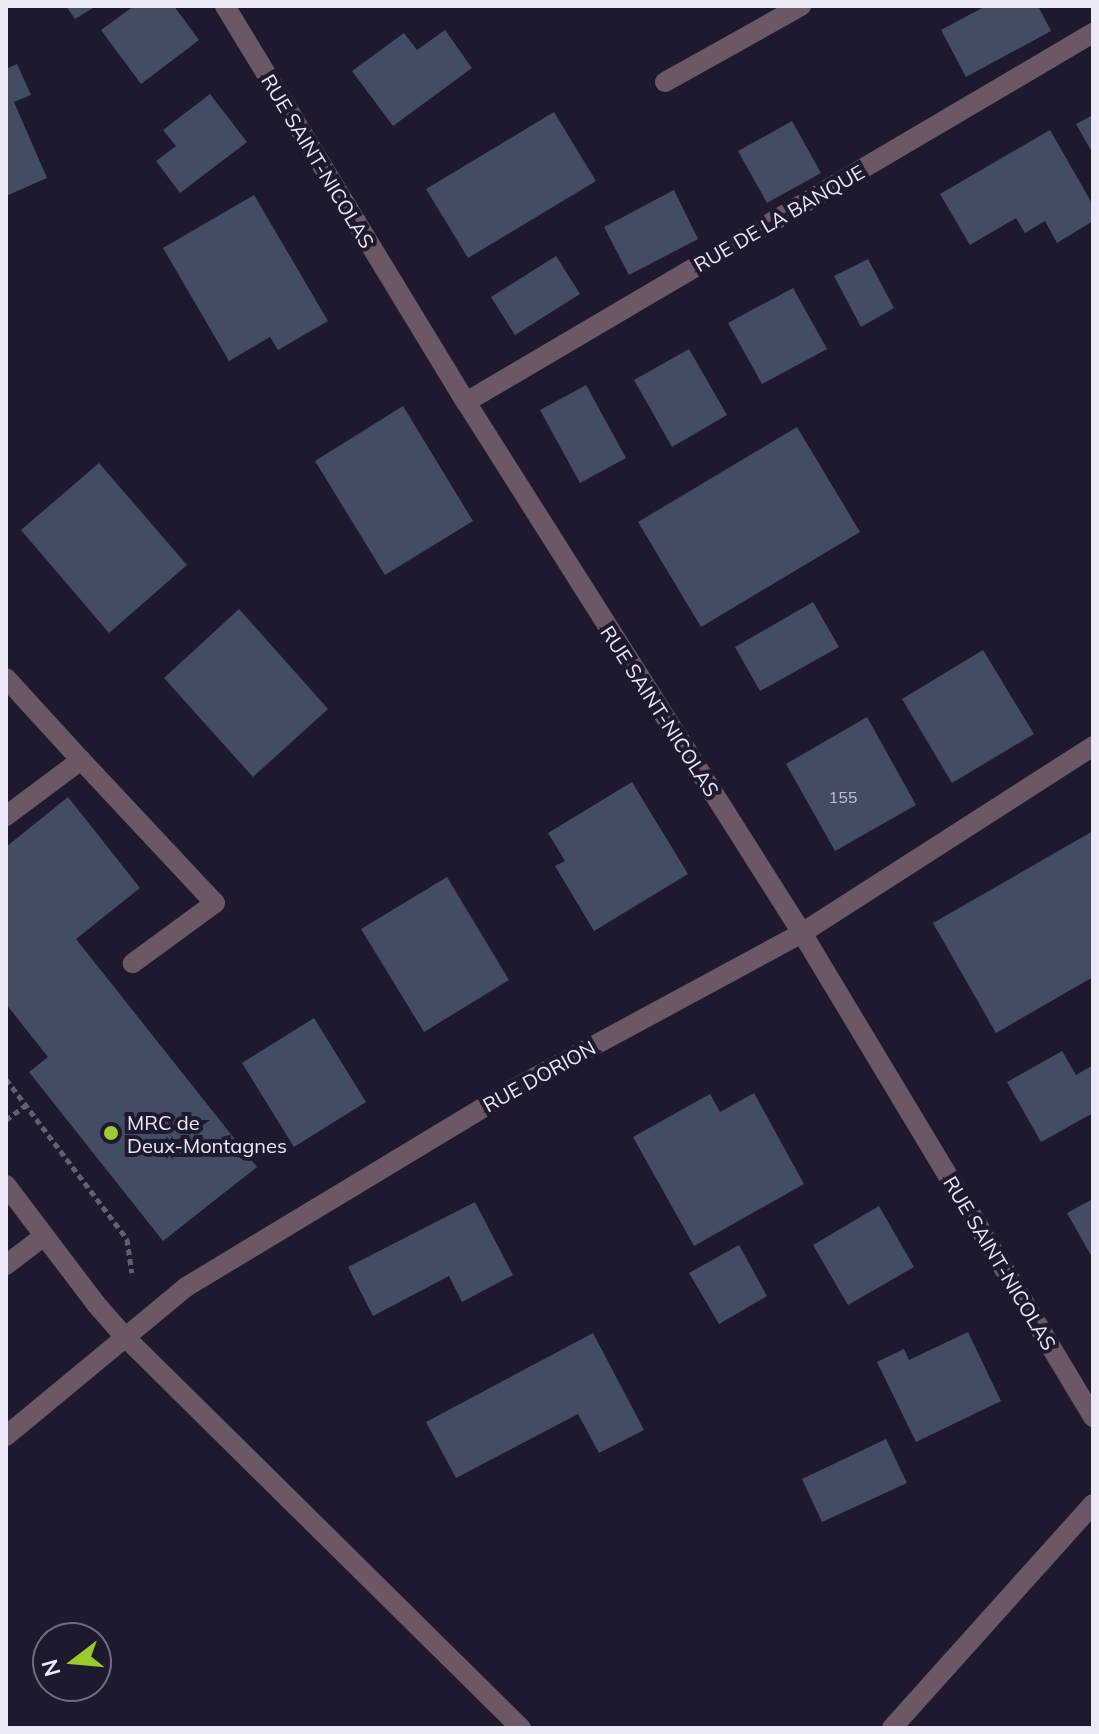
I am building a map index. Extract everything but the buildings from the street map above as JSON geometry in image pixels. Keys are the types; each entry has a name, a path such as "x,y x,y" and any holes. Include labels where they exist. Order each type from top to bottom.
{"street":[{"name":"RUE SAINT-NICOLAS","path":"225,6 466,402 802,933 1093,1417"},
{"path":"665,82 801,6"},
{"name":"RUE DE LA BANQUE","path":"466,402 1093,33"},
{"path":"6,678 215,903 133,963"},
{"name":"RUE DORION","path":"6,1436 186,1287 521,1085 802,933 1093,746"},
{"path":"6,816 81,760"},
{"path":"6,1185 124,1336 521,1728"},
{"path":"6,1265 44,1236"},
{"path":"892,1728 1093,1504"}],"path":[{"path":"6,1079 127,1239 132,1273"},
{"path":"6,1120 26,1105"}],"place":[{"name":"MRC de Deux-Montagnes","path":"111,1133"}]}
